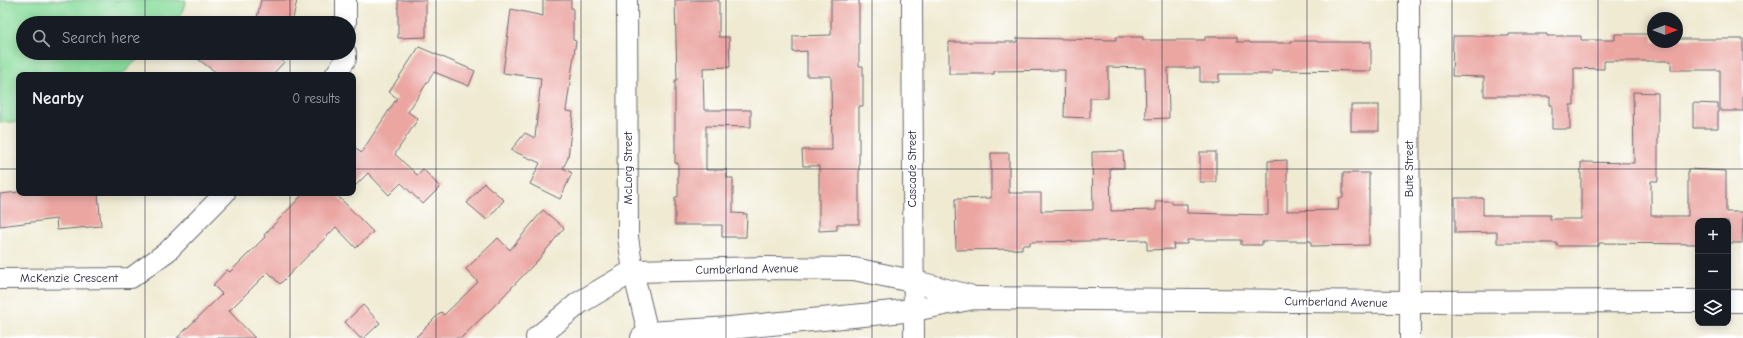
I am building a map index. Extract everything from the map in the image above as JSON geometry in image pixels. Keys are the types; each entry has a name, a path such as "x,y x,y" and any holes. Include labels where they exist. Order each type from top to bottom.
{"street":[{"path":"346,0 346,16"},
{"name":"McLorg Street","path":"628,0 628,237 645,336"},
{"name":"Cascade Street","path":"912,0 912,281 914,338"},
{"name":"Bute Street","path":"1409,0 1410,338"},
{"path":"338,72 345,60"},
{"name":"McKenzie Crescent","path":"0,279 131,278 168,251 222,196"},
{"name":"Cumberland Avenue","path":"537,338 579,302 633,271 767,268 854,270 912,281 974,298"},
{"name":"Cumberland Avenue","path":"645,336 914,310 974,298 1409,302 1695,301"},
{"path":"1731,301 1743,301"}],"green space":[{"path":"0,0 186,0 181,16 16,16 16,60 137,60 125,72 16,72 16,122 0,122"}],"building":[{"path":"261,0 297,0 294,16 258,16"},
{"path":"398,0 426,0 426,37 398,38"},
{"path":"543,0 571,0 571,8 573,8 573,40 576,41 566,111 573,112 568,158 563,168 572,173 560,199 530,184 540,163 511,150 525,133 535,138 541,78 503,73 511,9 543,16"},
{"path":"675,0 719,0 719,37 729,37 730,67 703,68 704,110 751,110 751,127 706,126 706,170 727,170 727,178 733,178 733,213 747,214 746,237 722,237 722,225 675,225 675,197 678,197 678,163 675,163 675,80 677,80"},
{"path":"831,0 859,0 859,66 863,66 863,106 859,106 859,224 837,224 837,230 819,231 819,166 803,166 802,150 832,150 831,76 807,76 807,51 793,52 793,36 831,35"},
{"path":"1509,34 1547,34 1547,36 1581,36 1581,40 1615,40 1615,34 1647,34 1647,48 1683,48 1683,39 1743,39 1743,111 1720,111 1720,70 1671,70 1671,61 1604,61 1604,69 1574,68 1574,105 1570,105 1570,129 1552,129 1552,105 1550,105 1550,96 1484,96 1484,77 1452,76 1453,36 1509,36"},
{"path":"1116,37 1143,37 1143,40 1205,40 1205,37 1237,37 1237,42 1250,43 1291,43 1291,41 1371,42 1371,71 1272,70 1272,74 1219,74 1219,82 1200,82 1200,68 1168,68 1169,118 1146,119 1145,68 1108,67 1108,98 1090,98 1090,118 1064,117 1065,70 994,71 994,74 949,74 949,42 1017,42 1017,38 1116,40"},
{"path":"419,47 475,71 469,86 434,72 408,112 418,119 395,154 417,175 423,169 440,187 423,204 401,183 389,195 368,173 356,185 356,148 361,153 397,98 389,92"},
{"path":"199,60 282,60 284,62 275,72 216,72"},
{"path":"1633,92 1658,93 1658,181 1651,181 1651,216 1688,216 1688,169 1726,171 1726,212 1743,212 1742,243 1731,243 1731,218 1695,218 1695,244 1599,243 1599,246 1557,246 1557,243 1497,243 1497,232 1455,233 1455,198 1483,198 1483,215 1550,215 1550,219 1581,219 1581,162 1634,163"},
{"path":"1693,103 1718,104 1718,128 1693,128"},
{"path":"1351,105 1379,105 1379,131 1351,131"},
{"path":"1123,151 1124,168 1110,168 1111,211 1156,210 1156,201 1172,201 1172,204 1187,204 1187,213 1268,215 1268,161 1287,160 1287,211 1338,210 1339,198 1343,198 1343,173 1369,173 1369,245 1311,246 1311,241 1262,241 1262,245 1241,245 1241,240 1187,240 1187,244 1173,244 1174,249 1147,250 1147,240 1030,242 1030,245 1022,245 1022,249 956,250 955,199 991,198 991,153 1009,153 1009,193 1041,193 1041,211 1093,210 1092,152"},
{"path":"1200,152 1216,152 1216,182 1200,182"},
{"path":"484,183 504,200 487,220 467,203"},
{"path":"16,192 16,196 98,196 101,226 57,230 56,219 0,226 0,194"},
{"path":"301,196 338,196 373,232 356,248 336,227 280,284 268,272 229,311 255,338 177,338 222,294 213,285 227,270 230,272 265,237 264,235"},
{"path":"543,210 564,228 538,260 492,308 461,338 415,338 441,312 444,315 478,282 466,269 498,238 510,250"},
{"path":"363,305 380,323 364,338 360,338 345,322"}]}
